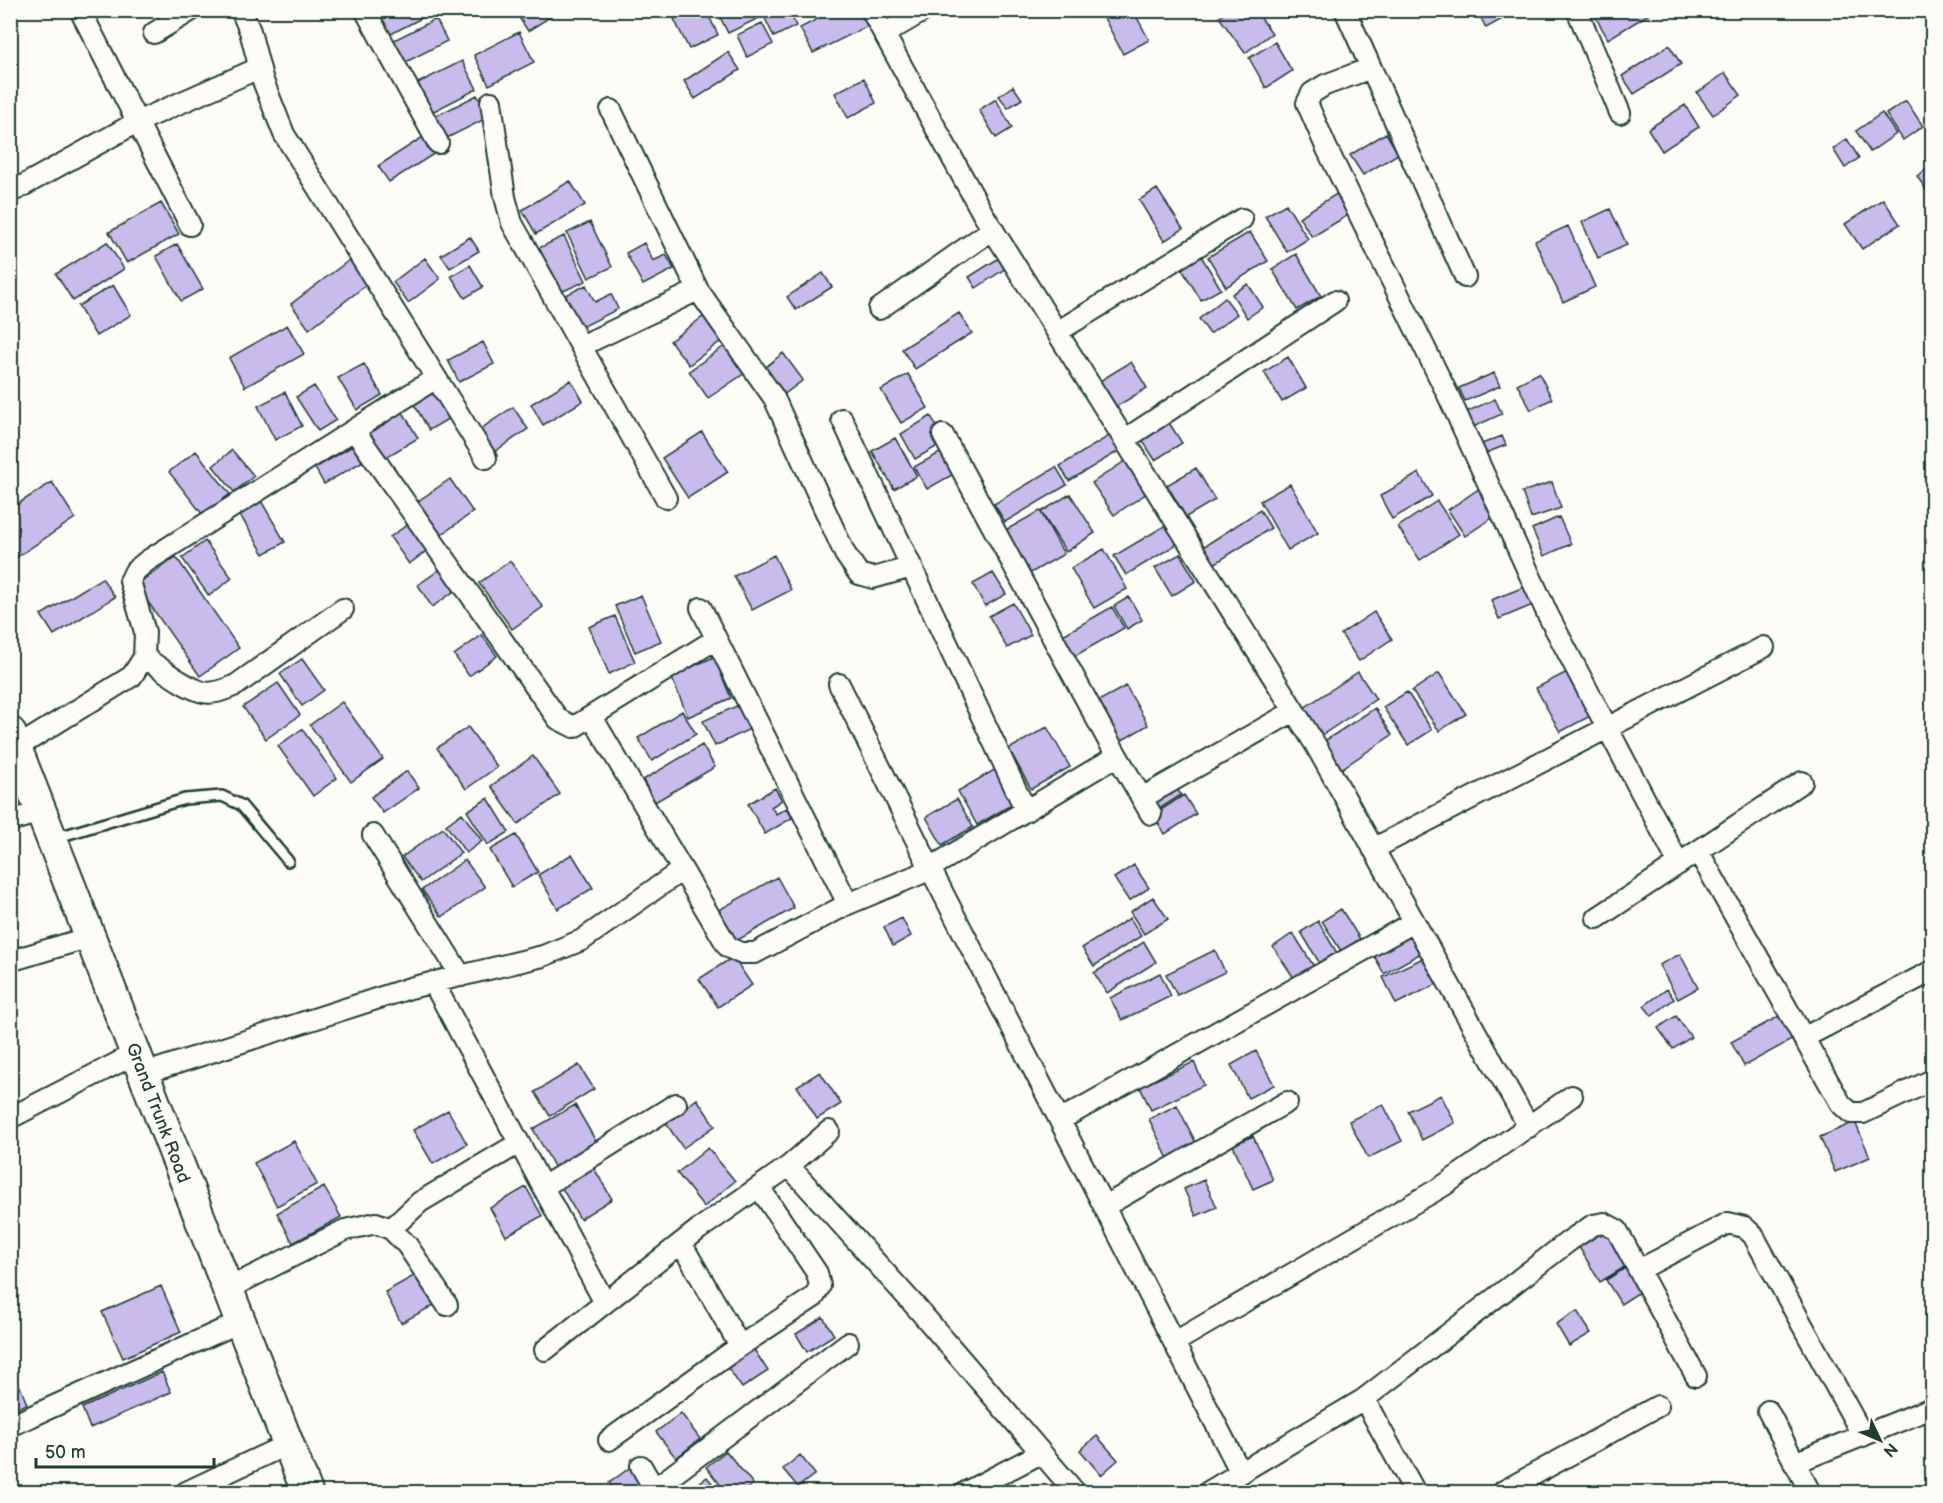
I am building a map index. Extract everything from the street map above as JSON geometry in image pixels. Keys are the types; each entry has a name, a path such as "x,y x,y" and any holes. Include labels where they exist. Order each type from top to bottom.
{"main road":[{"name":"Grand Trunk Road","path":"14,740 307,1492"}],"street":[{"path":"80,10 190,225"},
{"path":"154,33 192,10"},
{"path":"241,10 250,31 259,68 284,134 486,458"},
{"path":"365,10 438,143"},
{"path":"871,10 993,230 1315,744 1529,1126"},
{"path":"884,34 925,10"},
{"path":"1346,10 1465,277"},
{"path":"1577,10 1620,113"},
{"path":"17,189 137,122 259,68"},
{"path":"1371,68 1325,85 1312,93 1307,103 1327,149 1447,393 1548,615 1679,864"},
{"path":"491,102 505,197 512,224 666,498"},
{"path":"611,110 698,290 774,398 845,554 859,574 873,578 912,567"},
{"path":"1057,333 1242,219"},
{"path":"879,309 993,230"},
{"path":"581,345 698,290"},
{"path":"1124,440 1335,301"},
{"path":"14,740 132,676 144,657 145,632 130,581 135,571 147,561 436,378"},
{"path":"842,419 1026,811"},
{"path":"354,430 558,719 574,727 716,639"},
{"path":"943,435 1117,756 1147,806 1294,711"},
{"path":"701,608 848,904"},
{"path":"144,657 204,692 219,691 236,685 343,609"},
{"path":"1373,849 1764,647"},
{"path":"839,684 930,868 1241,1473"},
{"path":"591,717 728,948 740,953 755,953 848,904 930,868 1117,756"},
{"path":"1597,918 1802,782"},
{"path":"10,821 41,812"},
{"path":"373,835 461,976"},
{"path":"1698,851 1841,1104 1851,1113 1863,1113 1932,1080"},
{"path":"10,1118 139,1064 433,982 543,956 582,940 682,870"},
{"path":"1060,1120 1414,922"},
{"path":"10,961 90,937"},
{"path":"1803,1038 1932,971"},
{"path":"433,982 605,1303"},
{"path":"1175,1342 1443,1186 1572,1096"},
{"path":"1105,1206 1287,1102"},
{"path":"543,1187 676,1104"},
{"path":"545,1350 681,1243 789,1166 829,1131"},
{"path":"391,1229 420,1202 519,1143"},
{"path":"789,1166 916,1308 1075,1492"},
{"path":"609,1440 740,1346 814,1297 820,1286 817,1273 759,1187"},
{"path":"227,1289 345,1230 376,1223 391,1229 407,1245 447,1305"},
{"path":"1208,1492 1364,1399 1593,1225 1604,1223 1617,1230 1696,1376"},
{"path":"1639,1270 1728,1223 1744,1227 1753,1235 1863,1436"},
{"path":"681,1243 740,1346"},
{"path":"10,1426 240,1322"},
{"path":"641,1466 655,1491 848,1343"},
{"path":"1364,1399 1415,1492"},
{"path":"1502,1492 1531,1486 1658,1406"},
{"path":"1794,1463 1932,1408"},
{"path":"1768,1411 1810,1492"},
{"path":"186,1492 288,1444"},
{"path":"966,1492 1041,1453"}],"lane":[{"path":"52,839 185,799 222,796 242,805 288,861"}],"building":[{"path":"389,10 437,10 389,35 379,15"},
{"path":"514,10 561,10 528,31"},
{"path":"691,10 706,10 718,35 689,49 674,19"},
{"path":"728,10 755,10 759,18 728,33 719,15"},
{"path":"761,10 789,10 796,26 774,37"},
{"path":"835,10 863,10 870,25 813,53 800,28"},
{"path":"1108,10 1133,10 1149,40 1123,54 1102,14"},
{"path":"1229,10 1255,10 1272,33 1245,53 1219,17"},
{"path":"1477,10 1505,10 1508,16 1486,28"},
{"path":"1608,10 1656,10 1608,39 1596,18"},
{"path":"436,19 447,41 400,65 388,43"},
{"path":"762,23 773,44 747,57 737,35"},
{"path":"519,32 534,62 489,85 474,55"},
{"path":"1275,42 1292,71 1266,88 1249,58"},
{"path":"1669,45 1681,64 1634,94 1622,76"},
{"path":"728,52 740,70 695,99 684,81"},
{"path":"462,61 477,89 428,114 414,85"},
{"path":"1725,73 1741,95 1713,115 1697,93"},
{"path":"864,78 876,103 848,118 835,93"},
{"path":"1013,86 1022,99 1008,108 999,96"},
{"path":"477,95 489,117 445,139 434,117"},
{"path":"996,99 1012,128 996,138 979,110"},
{"path":"1906,101 1923,126 1903,140 1886,114"},
{"path":"1685,105 1699,127 1662,151 1648,129"},
{"path":"1882,113 1896,134 1870,152 1856,131"},
{"path":"1386,133 1398,154 1363,175 1350,155"},
{"path":"426,135 437,152 389,182 378,166"},
{"path":"1847,139 1859,158 1845,168 1833,149"},
{"path":"1932,166 1932,199 1917,176"},
{"path":"570,181 585,205 536,234 522,210"},
{"path":"1157,189 1183,229 1164,241 1139,200"},
{"path":"1343,190 1355,211 1312,237 1299,217"},
{"path":"1883,199 1900,224 1862,249 1845,224"},
{"path":"161,203 179,234 127,263 109,232"},
{"path":"1286,204 1308,239 1287,252 1265,216"},
{"path":"1610,209 1627,245 1598,258 1582,222"},
{"path":"590,222 612,267 589,278 567,233"},
{"path":"1568,226 1595,287 1563,302 1535,241"},
{"path":"1250,232 1268,261 1226,287 1208,257"},
{"path":"564,236 586,281 561,292 539,248"},
{"path":"470,237 479,251 450,268 441,255"},
{"path":"107,242 124,269 73,301 56,274"},
{"path":"644,243 653,261 666,255 674,269 643,285 626,253"},
{"path":"177,244 203,289 181,301 156,256"},
{"path":"1198,251 1221,289 1201,300 1178,263"},
{"path":"1296,254 1321,296 1297,310 1272,269"},
{"path":"356,255 374,279 309,329 291,304"},
{"path":"425,258 440,279 408,303 393,282"},
{"path":"999,258 1006,268 976,288 969,277"},
{"path":"470,265 483,287 465,298 451,276"},
{"path":"823,273 832,287 796,310 787,297"},
{"path":"1248,284 1263,307 1247,318 1232,294"},
{"path":"113,285 131,315 96,336 78,306"},
{"path":"586,285 595,302 611,294 618,309 578,329 562,297"},
{"path":"1225,298 1237,314 1210,334 1199,319"},
{"path":"959,313 972,333 915,369 902,349"},
{"path":"707,314 725,338 689,365 670,341"},
{"path":"287,325 304,354 245,387 229,358"},
{"path":"483,342 494,364 459,382 448,360"},
{"path":"729,343 748,371 708,398 689,371"},
{"path":"783,353 803,380 782,396 762,370"},
{"path":"1288,357 1306,388 1282,402 1264,372"},
{"path":"1131,362 1147,388 1114,408 1098,382"},
{"path":"364,364 382,395 357,410 338,378"},
{"path":"1494,373 1500,386 1465,401 1459,388"},
{"path":"1539,373 1552,399 1531,410 1517,384"},
{"path":"908,374 928,408 901,423 881,390"},
{"path":"571,380 583,401 543,425 531,404"},
{"path":"437,384 455,415 429,430 411,399"},
{"path":"314,386 336,420 318,431 296,397"},
{"path":"285,392 302,426 275,440 258,406"},
{"path":"1495,399 1502,414 1473,427 1466,412"},
{"path":"400,407 418,438 383,459 365,428"},
{"path":"513,407 528,429 494,452 479,430"},
{"path":"931,416 945,442 915,459 901,434"},
{"path":"1166,418 1182,443 1155,460 1139,435"},
{"path":"702,432 728,472 688,498 662,458"},
{"path":"1112,434 1122,449 1069,481 1060,466"},
{"path":"1502,436 1506,445 1486,453 1482,444"},
{"path":"895,438 917,476 894,489 872,451"},
{"path":"356,444 365,460 324,484 315,468"},
{"path":"947,449 959,471 927,489 914,467"},
{"path":"232,450 254,476 234,492 213,466"},
{"path":"196,451 230,494 203,515 169,472"},
{"path":"1128,459 1150,491 1114,515 1092,483"},
{"path":"1056,467 1067,485 1005,522 994,504"},
{"path":"1196,468 1215,500 1186,517 1167,485"},
{"path":"1419,473 1432,496 1392,519 1380,496"},
{"path":"450,479 473,512 438,537 414,504"},
{"path":"52,482 75,518 11,561 10,509"},
{"path":"1552,482 1561,508 1531,518 1522,492"},
{"path":"1290,484 1318,533 1288,550 1260,501"},
{"path":"1483,486 1501,512 1465,536 1448,510"},
{"path":"1070,494 1095,533 1066,552 1041,512"},
{"path":"260,499 285,542 264,554 238,512"},
{"path":"1437,501 1459,534 1420,560 1398,527"},
{"path":"1260,510 1271,528 1211,566 1200,549"},
{"path":"1040,511 1064,554 1029,574 1004,531"},
{"path":"1559,517 1571,544 1544,556 1532,529"},
{"path":"414,520 433,546 409,564 390,537"},
{"path":"1171,522 1182,541 1126,575 1114,556"},
{"path":"205,541 232,578 209,596 182,558"},
{"path":"1104,549 1127,589 1094,608 1071,568"},
{"path":"1180,554 1196,581 1172,596 1155,568"},
{"path":"774,555 791,590 752,610 734,576"},
{"path":"176,557 239,648 200,676 136,585"},
{"path":"510,561 543,607 512,629 479,583"},
{"path":"445,566 460,587 432,607 418,585"},
{"path":"993,573 1006,594 985,606 973,584"},
{"path":"102,578 115,597 54,635 41,615"},
{"path":"1527,586 1535,604 1499,619 1491,600"},
{"path":"641,595 661,641 635,652 615,606"},
{"path":"1129,597 1142,620 1127,629 1114,606"},
{"path":"1013,603 1031,635 1007,648 989,616"},
{"path":"1112,607 1124,628 1073,657 1061,636"},
{"path":"1374,612 1392,639 1359,661 1341,634"},
{"path":"615,616 635,662 609,674 589,627"},
{"path":"482,635 497,656 469,676 454,655"},
{"path":"714,657 731,698 688,717 671,676"},
{"path":"302,659 324,690 302,706 280,674"},
{"path":"1571,670 1594,714 1560,732 1536,688"},
{"path":"1358,672 1376,699 1322,735 1304,708"},
{"path":"1439,673 1466,714 1439,731 1412,691"},
{"path":"278,683 300,715 266,739 243,707"},
{"path":"1126,686 1148,725 1116,744 1093,704"},
{"path":"1407,692 1432,730 1408,745 1383,707"},
{"path":"342,702 383,759 351,782 310,725"},
{"path":"739,705 750,729 715,746 703,721"},
{"path":"1375,708 1392,735 1341,769 1323,742"},
{"path":"682,711 696,734 652,761 638,738"},
{"path":"468,727 497,767 466,789 437,748"},
{"path":"1047,727 1070,767 1031,789 1009,749"},
{"path":"302,729 337,778 313,796 278,746"},
{"path":"702,745 715,767 655,802 643,780"},
{"path":"533,756 560,794 518,824 491,786"},
{"path":"996,769 1016,802 977,825 958,791"},
{"path":"407,771 419,788 383,813 371,797"},
{"path":"1173,783 1181,795 1156,811 1148,799"},
{"path":"775,788 782,800 771,807 776,814 787,808 792,818 765,834 748,804"},
{"path":"1184,795 1196,814 1165,834 1153,815"},
{"path":"488,798 509,832 488,845 467,811"},
{"path":"957,799 973,827 942,845 926,817"},
{"path":"462,813 482,841 466,853 446,825"},
{"path":"443,828 461,853 421,882 402,857"},
{"path":"516,835 538,872 512,887 490,850"},
{"path":"572,854 593,888 558,909 538,875"},
{"path":"465,860 485,887 442,917 422,890"},
{"path":"1134,865 1149,888 1129,901 1114,878"},
{"path":"777,877 794,908 736,941 719,910"},
{"path":"1153,897 1168,919 1144,934 1130,912"},
{"path":"1341,909 1360,939 1341,951 1322,921"},
{"path":"902,918 911,936 893,946 884,927"},
{"path":"1130,918 1141,936 1094,966 1082,948"},
{"path":"1318,921 1337,953 1320,964 1301,932"},
{"path":"1293,933 1315,968 1296,981 1273,947"},
{"path":"1412,933 1423,952 1384,974 1374,955"},
{"path":"1144,942 1156,962 1107,993 1094,973"},
{"path":"1215,950 1225,972 1177,995 1166,974"},
{"path":"1680,954 1698,988 1678,999 1659,965"},
{"path":"733,957 752,985 718,1007 699,979"},
{"path":"1425,957 1437,984 1396,1004 1383,977"},
{"path":"1160,973 1171,996 1122,1020 1110,998"},
{"path":"1667,989 1674,999 1652,1016 1644,1006"},
{"path":"1785,1013 1797,1037 1744,1066 1731,1042"},
{"path":"1676,1016 1691,1037 1673,1049 1658,1028"},
{"path":"1256,1051 1274,1085 1248,1098 1231,1065"},
{"path":"1194,1062 1204,1085 1151,1110 1140,1087"},
{"path":"579,1065 594,1089 550,1116 535,1092"},
{"path":"820,1072 841,1104 817,1119 797,1086"},
{"path":"1441,1095 1455,1123 1422,1140 1408,1111"},
{"path":"697,1099 715,1126 683,1148 665,1122"},
{"path":"1383,1104 1402,1141 1368,1158 1349,1121"},
{"path":"575,1105 597,1143 555,1168 533,1129"},
{"path":"1177,1105 1199,1149 1170,1163 1149,1119"},
{"path":"448,1110 467,1144 433,1164 413,1130"},
{"path":"1855,1122 1870,1157 1835,1172 1820,1137"},
{"path":"1253,1136 1273,1180 1253,1189 1233,1145"},
{"path":"294,1141 317,1184 277,1206 254,1163"},
{"path":"708,1148 735,1181 704,1207 677,1173"},
{"path":"592,1165 612,1199 580,1219 560,1185"},
{"path":"1204,1180 1217,1207 1196,1216 1184,1189"},
{"path":"324,1187 341,1217 293,1243 277,1213"},
{"path":"526,1187 542,1216 506,1236 490,1208"},
{"path":"1607,1230 1628,1265 1600,1282 1579,1247"},
{"path":"1627,1267 1641,1291 1621,1304 1606,1280"},
{"path":"419,1273 436,1304 401,1323 385,1292"},
{"path":"161,1286 181,1332 123,1358 102,1312"},
{"path":"1577,1311 1591,1333 1569,1346 1556,1324"},
{"path":"823,1317 834,1335 807,1352 796,1334"},
{"path":"753,1348 768,1371 742,1388 726,1365"},
{"path":"162,1372 171,1392 90,1428 82,1408"},
{"path":"19,1384 27,1404 10,1411 10,1387"},
{"path":"681,1413 700,1439 676,1458 656,1432"},
{"path":"1097,1436 1118,1460 1101,1475 1080,1450"},
{"path":"726,1451 753,1484 743,1492 726,1492 706,1467"},
{"path":"800,1455 815,1474 798,1487 783,1469"},
{"path":"631,1467 650,1492 616,1492 609,1483"},
{"path":"707,1477 719,1492 687,1492"}]}
